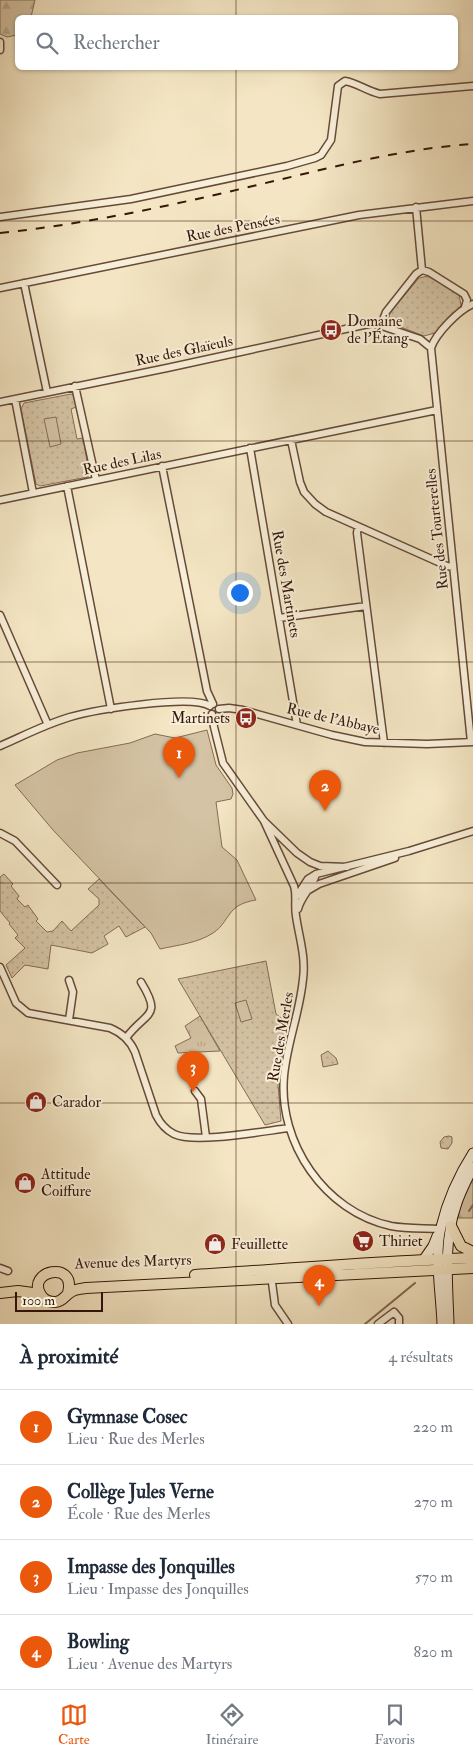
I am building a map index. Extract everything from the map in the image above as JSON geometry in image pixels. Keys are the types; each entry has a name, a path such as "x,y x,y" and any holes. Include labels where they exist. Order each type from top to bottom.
{"main road":[{"path":"442,1324 443,1232 452,1194 473,1153"},
{"path":"424,1259 443,1232 473,1167"},
{"path":"443,1232 461,1246 473,1252"},
{"name":"Avenue des Martyrs","path":"68,1293 73,1290 86,1288 271,1274 424,1259 473,1258"},
{"name":"Avenue des Martyrs","path":"68,1279 78,1282 473,1268"},
{"path":"443,1270 449,1324"},
{"path":"0,1292 40,1294 46,1300 55,1302 64,1298 68,1293 70,1288 68,1279 62,1274 54,1272 45,1274 40,1282 40,1294"},
{"path":"0,1288 40,1282"}],"street":[{"path":"0,42 0,50"},
{"path":"0,217 131,199 287,166 315,158 324,151 331,140 338,86 345,81 380,94 473,86"},
{"name":"Rue des Pensées","path":"0,288 359,215 473,201"},
{"path":"416,207 422,270"},
{"path":"473,298 429,272 422,270 416,274 384,317 388,327 420,339 431,348 438,334 465,307 473,304"},
{"path":"24,283 47,392"},
{"path":"464,294 466,300 465,307"},
{"name":"Rue des Glaïeuls","path":"373,323 386,312"},
{"name":"Rue des Glaïeuls","path":"0,402 373,323 388,327"},
{"path":"420,339 438,334"},
{"name":"Rue des Tourterelles","path":"431,348 472,742"},
{"path":"76,386 96,480"},
{"path":"14,398 33,493"},
{"name":"Rue des Lilas","path":"0,500 437,410"},
{"path":"291,440 300,482 304,492 315,504 326,512 358,527 453,567"},
{"name":"Rue des Martinets","path":"250,448 297,725"},
{"path":"162,466 207,690 212,705"},
{"path":"67,486 111,709"},
{"path":"358,527 357,533 384,743"},
{"path":"279,618 366,606"},
{"path":"0,615 48,725"},
{"path":"0,746 71,716 111,709 163,702 201,702 218,706 218,712 212,714"},
{"path":"212,705 208,710 212,714 223,763 264,821 301,888 296,918"},
{"name":"Rue de l'Abbaye","path":"219,709 243,710 332,735 365,742 427,744 472,742"},
{"path":"264,821 297,853 314,866 316,878 301,888"},
{"path":"316,874 409,851 473,831"},
{"path":"0,833 15,841 57,885"},
{"path":"301,888 319,884 378,864 409,851"},
{"path":"310,862 320,866 347,867"},
{"name":"Rue des Merles","path":"301,888 296,897 296,918 303,952 304,971 301,997 284,1076 285,1107 289,1128 306,1166 351,1210 390,1226 427,1228 443,1232"},
{"path":"0,967 16,1003 28,1013 110,1028 131,1042 156,1115 161,1123 174,1134 184,1137 206,1137 289,1128"},
{"path":"69,980 73,992 69,1020"},
{"path":"126,1038 146,1018 151,1010 150,998 141,982"},
{"path":"195,1091 201,1099 206,1137"},
{"path":"0,1268 8,1271"},
{"path":"271,1274 275,1305 288,1324"},
{"path":"378,1324 394,1312 399,1318 399,1324"}],"green space":[{"path":"0,0 35,0 31,15 15,15 15,35 7,37 0,34"},
{"path":"428,276 459,294 461,306 435,333 424,336 390,323 389,314 419,278"},
{"path":"71,394 74,396 76,407 71,409 77,439 83,438 89,473 88,477 40,486 36,484 21,409 24,403"},
{"path":"56,417 61,444 50,447 44,419"},
{"path":"207,730 216,765 232,788 233,794 231,799 216,802 222,847 237,860 256,900 236,907 213,933 188,943 160,949 151,933 53,830 15,785 57,760 77,753 130,743 155,734 175,738"},
{"path":"4,874 13,884 11,886 19,896 17,899 25,907 28,905 38,919 36,921 47,932 53,931 62,921 71,931 99,905 99,899 88,889 99,879 145,927 126,937 119,926 104,936 108,944 92,953 51,945 48,969 25,965 12,978 6,965 25,948 15,938 18,935 0,911 0,877"},
{"path":"266,961 276,1014 288,1023 278,1084 281,1121 265,1125 178,979"},
{"path":"246,1000 252,1019 241,1022 235,1003"},
{"path":"200,1016 220,1051 178,1053 175,1046 191,1038 185,1026"},
{"path":"328,1051 336,1058 338,1064 323,1067 321,1055"},
{"path":"444,1137 452,1137 452,1143 448,1149 441,1148 440,1142"},
{"path":"473,1177 473,1218 458,1218 461,1202"}],"waterway":[{"path":"469,1211 473,1205"},
{"path":"365,1324 415,1283"}],"railway":[{"path":"0,233 64,225 127,214 390,155 473,144"}],"place":[{"name":"Domaine de l'Étang","path":"331,330"},
{"name":"Martinets","path":"246,718"},
{"name":"Gymnase Cosec","path":"179,778"},
{"name":"Collège Jules Verne","path":"325,811"},
{"name":"Impasse des Jonquilles","path":"193,1092"},
{"name":"Carador","path":"36,1102"},
{"name":"Attitude Coiffure","path":"25,1183"},
{"name":"Thiriet","path":"363,1241"},
{"name":"Feuillette","path":"215,1244"},
{"name":"Bowling","path":"319,1306"}]}
